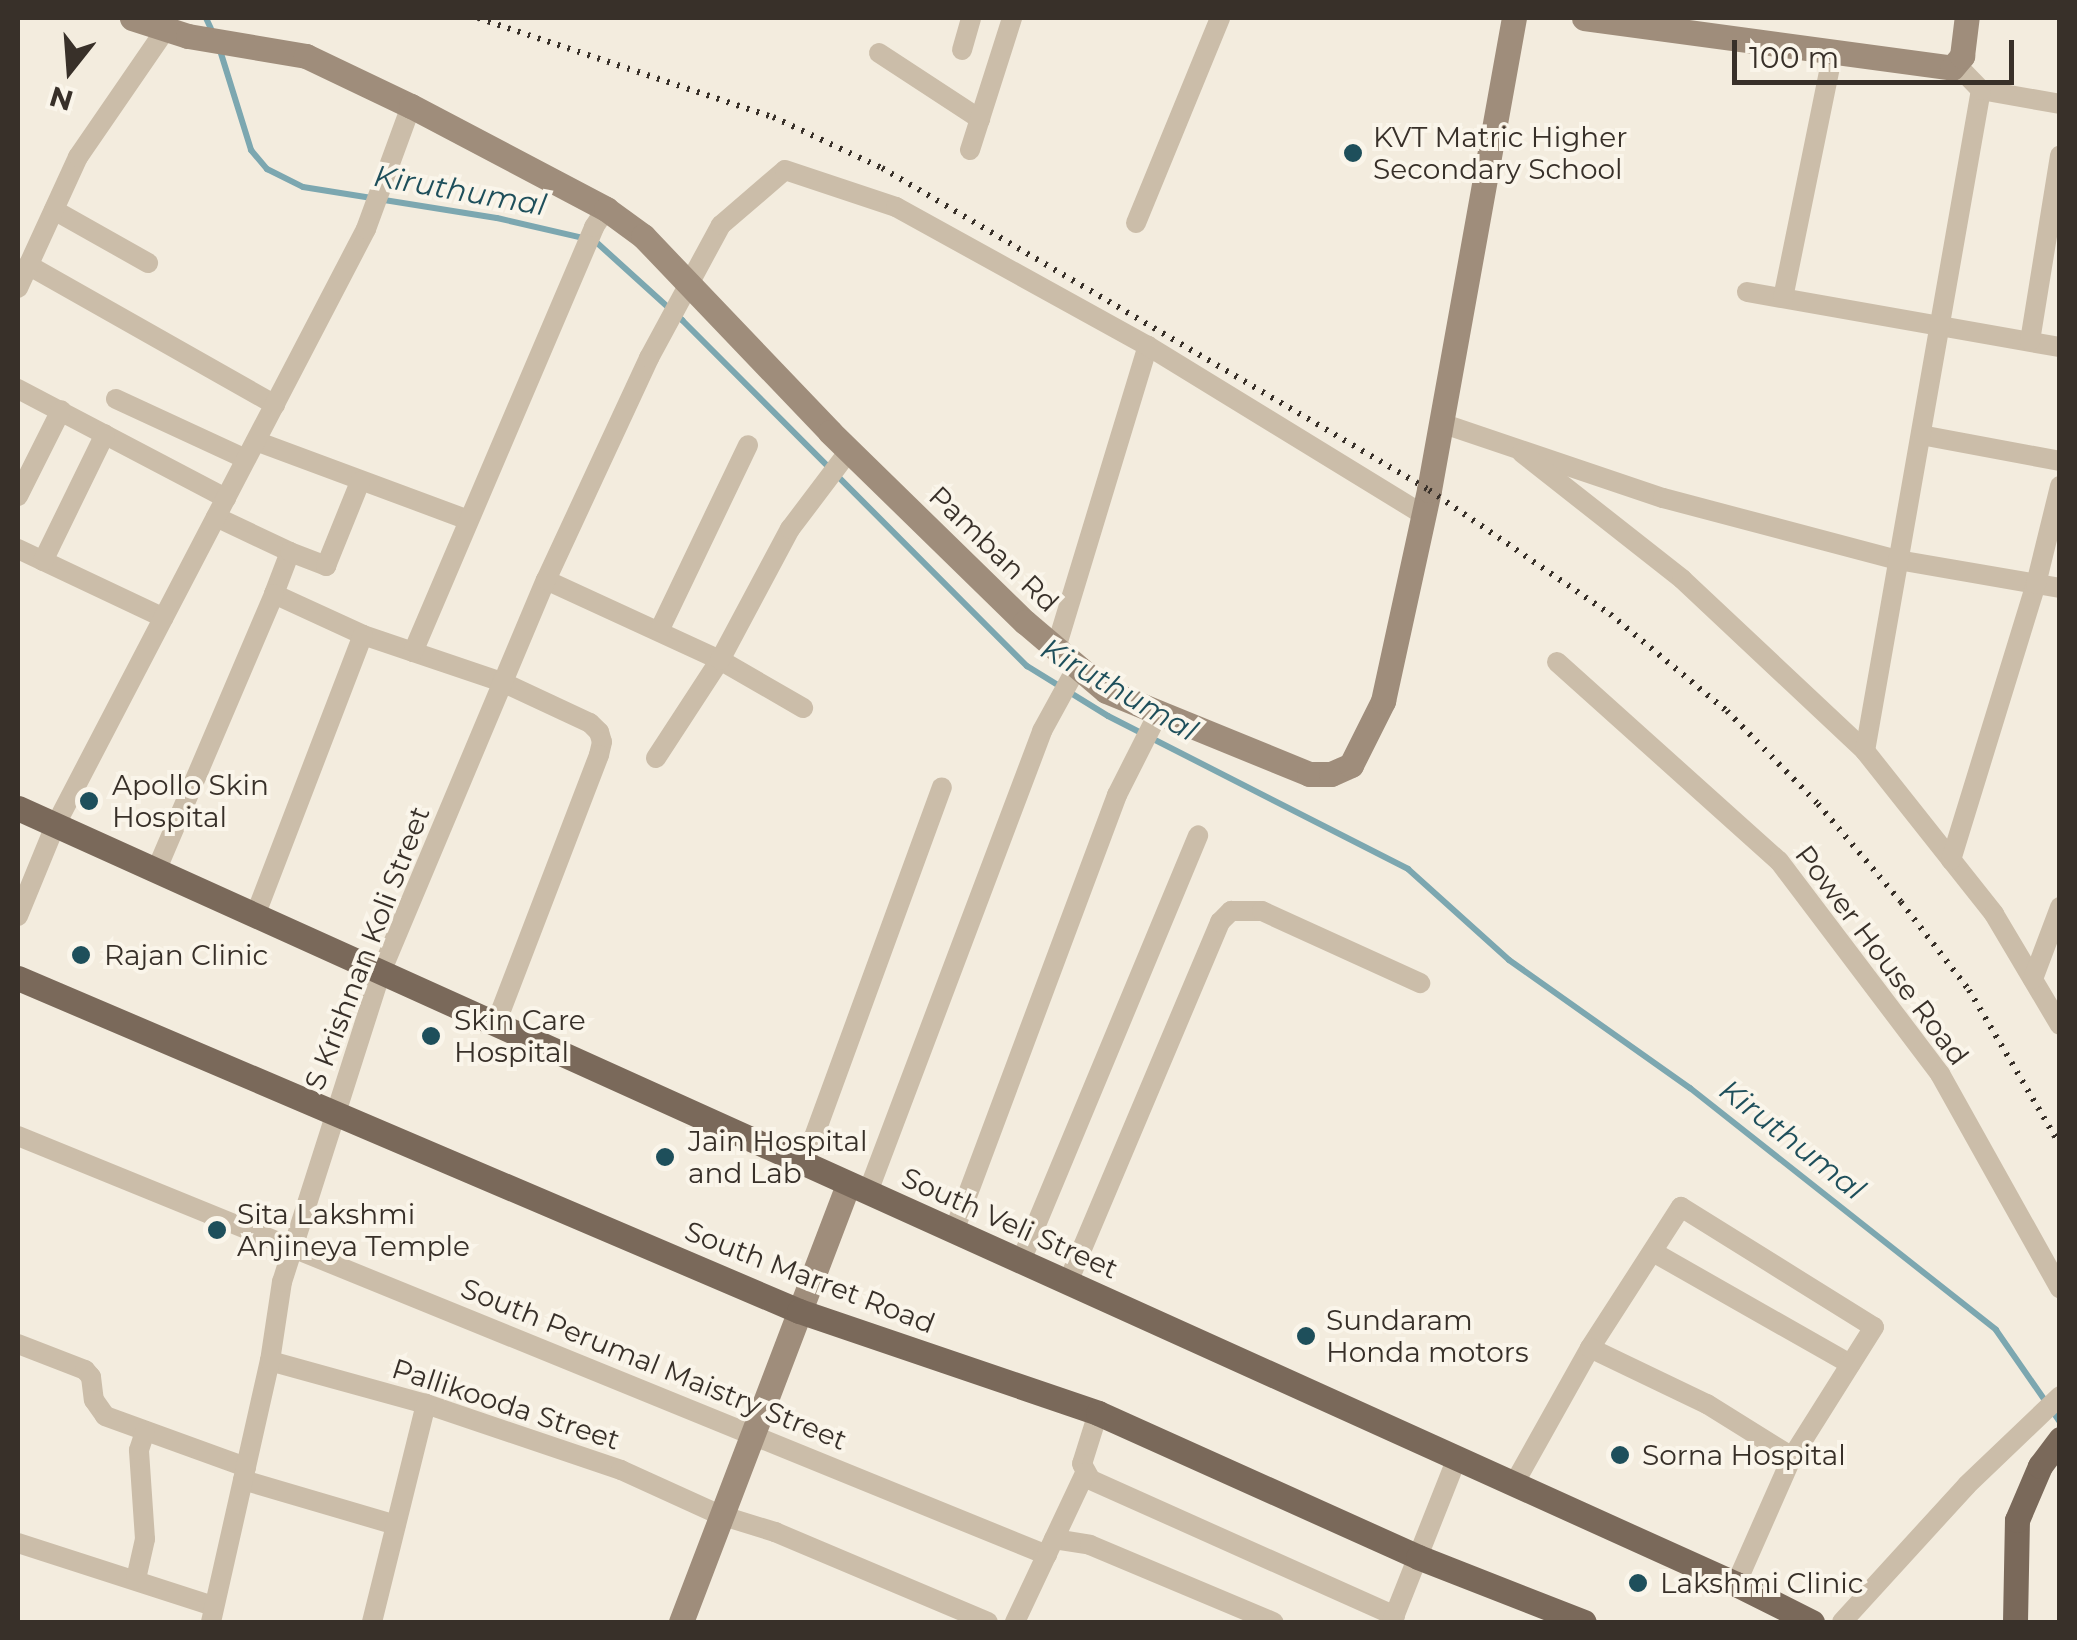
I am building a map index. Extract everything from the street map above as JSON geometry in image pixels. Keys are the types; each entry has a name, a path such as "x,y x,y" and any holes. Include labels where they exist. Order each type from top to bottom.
{"main road":[{"name":"South Veli Street","path":"18,808 1736,1584 1812,1622"},
{"name":"South Marret Road","path":"18,978 799,1312 1098,1413 1418,1557 1584,1622"},
{"path":"2015,1622 2017,1520 2040,1466 2060,1439"}],"street":[{"name":"Pamban Rd","path":"132,18 177,33 306,56 411,106 600,218 643,236 688,292 845,457 1056,648 1074,673 1155,720 1309,774 1331,774 1351,766 1383,701 1441,423 1514,18"},
{"path":"962,50 971,18"},
{"path":"970,150 1012,18"},
{"path":"1136,223 1220,18"},
{"path":"1584,18 1832,53 1957,65 1981,90 2060,104"},
{"path":"1957,65 1966,18"},
{"path":"18,288 78,157 177,33"},
{"path":"879,53 980,120"},
{"path":"1782,298 1832,53"},
{"path":"1865,752 1981,90"},
{"path":"18,916 55,826 371,214 411,106"},
{"path":"2030,341 2060,155"},
{"name":"S Krishnan Koli Street","path":"212,1614 270,1361 274,1318 334,1113 381,972 546,580 668,324 722,225 785,170 896,207 1148,346"},
{"path":"54,210 148,264"},
{"path":"413,652 600,218"},
{"path":"28,265 275,405"},
{"path":"1747,292 2060,346"},
{"path":"1056,648 1148,346 1422,514"},
{"path":"18,389 106,434 290,552 326,566 360,482"},
{"path":"116,400 251,450 360,482 468,520"},
{"path":"18,496 60,410"},
{"path":"1441,423 1663,498 1898,560 2060,588"},
{"path":"43,561 106,434"},
{"path":"1921,435 2060,461"},
{"path":"659,632 748,445"},
{"path":"1522,453 1682,579 1865,752 1994,914 2060,1025"},
{"path":"656,758 720,660 790,529 822,481 845,457"},
{"path":"1951,860 2036,584 2060,486"},
{"path":"18,550 164,618"},
{"path":"156,870 290,552"},
{"path":"546,580 720,660 803,708"},
{"path":"274,594 364,635 502,682 590,723 602,742 496,1024"},
{"path":"255,916 364,635"},
{"name":"Power House Road","path":"1557,662 1779,861 1940,1074 2060,1289"},
{"path":"682,1622 750,1433 799,1312 858,1188 1056,703 1074,673"},
{"path":"954,1231 1138,748 1155,720"},
{"path":"804,1164 942,787"},
{"path":"1021,1261 1198,836"},
{"path":"2032,979 2060,907"},
{"path":"1068,1282 1220,922 1231,911 1262,911 1420,982"},
{"name":"South Perumal Maistry Street","path":"18,1136 750,1433 1050,1547 1090,1545 1273,1622"},
{"path":"1514,1484 1590,1348 1682,1207 1874,1327 1792,1457 1736,1584"},
{"path":"1652,1252 1850,1364"},
{"path":"18,1345 86,1370 105,1416 245,1473 396,1525"},
{"path":"1590,1348 1706,1404 1792,1457"},
{"name":"Pallikooda Street","path":"270,1361 426,1404 621,1470 978,1621"},
{"path":"372,1622 426,1404"},
{"path":"1842,1622 1967,1485 2051,1404"},
{"path":"1015,1622 1085,1473 1083,1453 1098,1413"},
{"path":"136,1579 145,1539 139,1450 144,1432"},
{"path":"1085,1473 1099,1485 1394,1619 1457,1458"},
{"path":"18,1543 136,1579 212,1614"}],"waterway":[{"name":"Kiruthumal","path":"206,18 212,31"},
{"name":"Kiruthumal","path":"219,47 251,150 267,169 303,187 497,218 583,238"},
{"name":"Kiruthumal","path":"595,241 682,320 1027,666 1108,716 1408,869 1509,960 1690,1088 1996,1330 2060,1422"}],"railway":[{"path":"478,18 773,117 882,168 1429,490 1610,614 1727,711 1818,804 1969,990 2060,1145"}],"place":[{"name":"KVT Matric Higher Secondary School","path":"1353,153"},
{"name":"Apollo Skin Hospital","path":"89,801"},
{"name":"Rajan Clinic","path":"81,955"},
{"name":"Skin Care Hospital","path":"431,1036"},
{"name":"Jain Hospital and Lab","path":"665,1157"},
{"name":"Sita Lakshmi Anjineya Temple","path":"217,1230"},
{"name":"Sundaram Honda motors","path":"1306,1336"},
{"name":"Sorna Hospital","path":"1620,1455"},
{"name":"Lakshmi Clinic","path":"1638,1583"}]}
